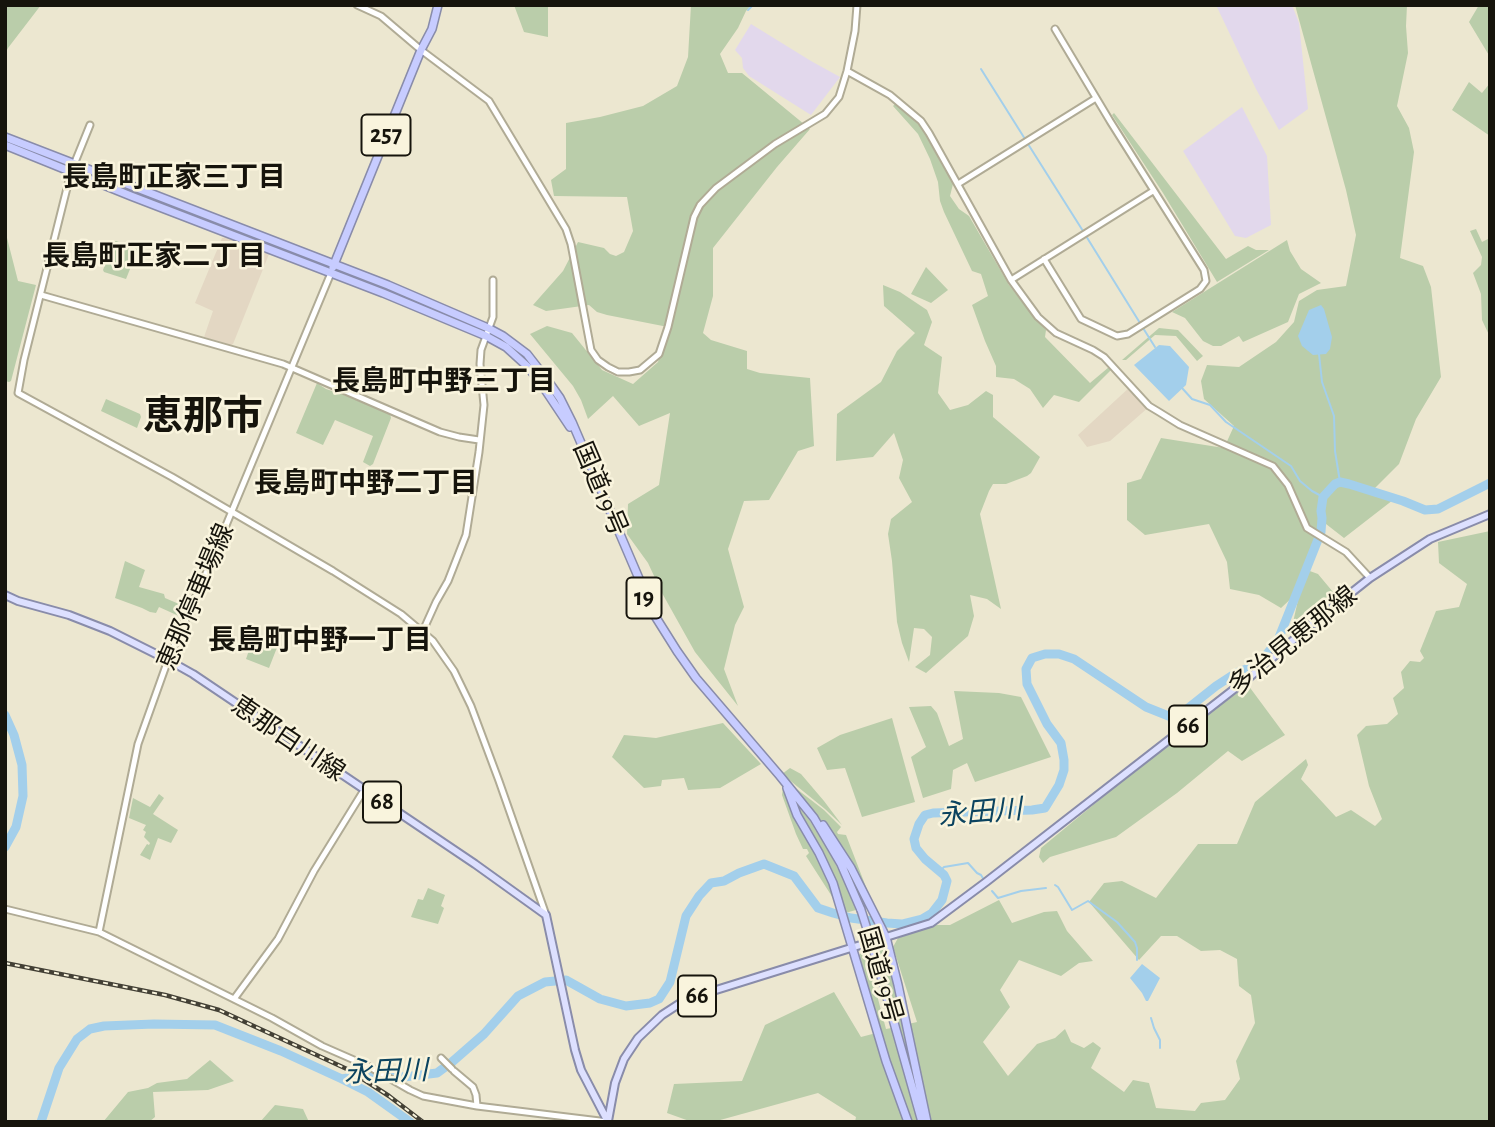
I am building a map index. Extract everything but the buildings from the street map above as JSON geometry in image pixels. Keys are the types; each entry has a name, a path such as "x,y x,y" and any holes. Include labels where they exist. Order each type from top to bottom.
{"highway":[{"name":"257","path":"332,269 432,29 438,5"},
{"name":"国道19号","path":"5,137 72,168"},
{"name":"国道19号","path":"5,145 72,168 332,269 388,285 487,332 528,367 561,413 578,443 641,591 666,641 694,680 796,795 832,847 859,910 923,1122"},
{"name":"国道19号","path":"779,777 824,839 859,910"},
{"path":"787,788 797,815 827,867 886,1061 908,1122"},
{"path":"796,795 812,811 838,847 886,937 898,985 923,1122"}],"main road":[{"name":"多治見恵那線","path":"608,1122 613,1093 624,1059 638,1038 662,1014 682,1002 931,923 1251,676 1370,579 1430,539 1490,514"},
{"name":"恵那白川線","path":"5,595 110,631 193,674 546,915"},
{"path":"546,915 575,1050 608,1122"},
{"path":"594,1095 605,1098 613,1093"}],"street":[{"path":"357,5 385,19 421,50 485,97 566,229 591,351 598,360 618,372 640,370 659,354 694,217 700,205 736,173 825,114 839,97 855,31 857,5"},
{"path":"1044,259 1079,316 1117,337 1139,328 1200,289 1206,281 1203,270 1055,29"},
{"path":"847,71 890,95 921,121 1011,280 1029,307 1048,327 1104,357 1149,406 1180,425 1273,466 1294,495 1307,528 1346,552 1370,579"},
{"path":"958,184 1096,98"},
{"path":"90,125 72,168 18,393 232,511 381,600 433,641 454,671 471,706 546,915"},
{"path":"1011,280 1153,191"},
{"name":"恵那停車場線","path":"99,932 138,744 168,660 332,269"},
{"path":"422,633 448,581 466,535 484,405 481,350 494,311 494,280"},
{"path":"41,295 292,367 440,432 479,440"},
{"path":"234,999 278,939 314,871 364,790"},
{"path":"5,909 99,932 322,1046 378,1071 413,1092 430,1098 477,1106 608,1122"},
{"path":"442,1059 473,1087 477,1106"}],"shaded area":[{"path":"1216,5 1292,5 1299,23 1308,109 1279,130 1256,89"},
{"path":"751,24 840,77 811,115 749,76 743,68 742,58 735,50"},
{"path":"1242,107 1267,156 1271,225 1246,238 1235,236 1183,151"},
{"path":"226,237 269,254 231,345 204,337 213,311 195,303 222,238"},
{"path":"1131,386 1150,406 1110,441 1087,447 1078,435"}],"green space":[{"path":"5,5 41,5 5,54"},
{"path":"514,5 548,5 548,37 524,32"},
{"path":"691,5 751,5 720,54 728,73 742,73 810,129 713,248 713,296 703,333 711,340 747,351 747,369 760,373 810,378 814,446 798,451 769,500 744,501 728,549 744,607 735,625 724,669 738,706 695,652 648,563 627,534 628,504 659,485 670,413 639,426 613,396 588,419 573,386 530,334 547,326 572,333 602,370 633,384 658,362 668,327 607,315 597,312 589,305 546,311 533,305 563,271 578,242 604,248 616,256 624,252 633,231 627,197 554,196 551,180 566,169 566,123 643,106 677,86 688,57"},
{"path":"1295,5 1407,5 1408,53 1397,106 1409,128 1414,152 1400,258 1423,266 1431,287 1441,377 1416,419 1399,464 1372,491 1393,500 1344,538 1326,524 1307,570 1318,574 1333,592 1292,627 1302,582 1297,593 1281,608 1259,595 1230,589 1227,562 1209,524 1145,535 1127,520 1127,483 1141,479 1161,438 1224,448 1234,426 1204,399 1201,381 1207,365 1239,367 1276,342 1294,322 1299,301 1317,290 1346,286 1356,235"},
{"path":"1479,5 1490,5 1490,57 1469,22"},
{"path":"1469,82 1482,93 1490,83 1490,136 1452,110"},
{"path":"896,103 921,127 953,184 950,196 959,209 969,216 1009,285 1046,330 1045,337 1090,383 1109,367 1112,369 1079,402 1054,395 1043,408 1030,389 1014,379 996,377 996,366 972,305 988,296 981,274 972,271 944,212 930,159 918,134 893,106"},
{"path":"1114,113 1226,259 1248,246 1256,250 1269,250 1217,282 1112,115"},
{"path":"1476,229 1482,242 1490,238 1490,337 1482,320 1481,294 1473,273 1481,265 1482,257 1470,231"},
{"path":"5,230 18,281 36,285 9,382 5,381"},
{"path":"1287,240 1301,269 1321,283 1299,294 1288,322 1243,342 1239,336 1221,346 1213,346 1203,341 1185,318 1172,312"},
{"path":"116,241 138,249 126,279 103,270"},
{"path":"926,267 948,290 931,303 911,294"},
{"path":"883,285 900,292 927,310 932,322 924,345 942,357 938,393 950,410 968,405 986,391 993,395 993,417 1040,457 1027,476 1006,484 993,484 980,514 1001,609 987,599 970,595 974,616 968,636 926,673 915,667 930,655 932,637 924,629 914,628 909,662 897,622 888,534 891,519 912,502 899,478 903,460 894,433 873,457 836,461 837,414 881,382 897,351 915,333 884,306"},
{"path":"1159,328 1178,330 1203,356 1197,361 1176,336 1155,335 1126,360 1122,360"},
{"path":"317,383 390,414 391,418 370,466 363,462 373,436 335,420 323,445 296,433"},
{"path":"106,399 140,414 137,428 101,411"},
{"path":"1490,531 1490,1122 855,1122 856,1117 818,1093 713,1122 692,1122 667,1113 674,1084 742,1081 765,1025 834,992 861,1037 880,1032 859,955 865,950 886,1029 897,1027 875,947 886,947 904,1025 917,1022 893,947 898,938 935,925 950,925 999,900 1012,923 1044,912 1057,911 1067,931 1093,961 1079,963 1061,976 1019,960 1000,990 1010,1007 983,1042 1008,1076 1037,1044 1055,1038 1065,1029 1071,1042 1084,1048 1093,1042 1101,1048 1091,1068 1124,1092 1133,1080 1149,1083 1156,1108 1195,1111 1201,1103 1225,1100 1240,1079 1236,1061 1255,1023 1251,995 1239,986 1237,959 1220,950 1201,951 1177,936 1161,936 1139,960 1089,902 1104,883 1122,881 1156,898 1198,844 1237,844 1255,802 1306,759 1308,765 1301,779 1336,817 1351,810 1375,826 1382,819 1369,786 1357,735 1366,726 1387,724 1398,714 1393,698 1404,688 1401,672 1410,661 1420,662 1424,658 1420,651 1436,611 1459,607 1467,584 1439,563 1438,542"},
{"path":"125,561 145,570 139,587 164,594 165,598 186,607 181,617 159,607 156,613 150,612 115,598"},
{"path":"254,636 278,645 269,668 246,659"},
{"path":"1248,685 1285,735 1242,761 1228,751 1177,793 1116,837 1050,857 1043,863 1039,857 1041,848 1161,749"},
{"path":"954,691 1021,697 1051,757 975,782 967,763 953,770 951,789 923,798 911,757 926,747 909,707 931,706 937,713 949,746 963,739"},
{"path":"892,718 915,802 862,817 845,768 827,770 817,748 840,735"},
{"path":"723,723 761,764 720,788 688,790 684,778 662,780 661,786 644,788 612,757 624,735 656,738"},
{"path":"790,768 801,774 842,825 782,774"},
{"path":"789,783 841,827 837,832 846,835 876,913 830,831"},
{"path":"783,788 822,860 840,909 806,856 809,853 807,849 803,849 796,834 782,795"},
{"path":"159,794 164,798 153,814 178,830 171,843 158,838 150,860 140,855 150,843 144,837 146,832 143,830 146,825 129,818 133,798 150,807"},
{"path":"794,801 832,857 856,910 845,913"},
{"path":"428,888 445,895 438,924 411,917 418,899 423,900"},
{"path":"210,1060 234,1081 208,1090 153,1092 155,1117 149,1122 103,1122 128,1092 148,1088 157,1083 187,1079"},
{"path":"275,1105 303,1109 309,1122 260,1122"}],"water":[{"path":"1321,305 1332,337 1330,349 1326,354 1313,355 1302,346 1298,336 1309,310"},
{"path":"1159,345 1170,346 1189,367 1186,385 1169,401 1134,365"},
{"path":"1142,964 1160,978 1148,1001 1130,978"}],"waterway":[{"path":"748,10 753,5"},
{"path":"981,69 1025,139"},
{"path":"1028,144 1083,231"},
{"path":"1086,236 1140,323"},
{"path":"1143,328 1155,347"},
{"path":"1319,354 1322,382 1334,416 1335,451 1340,482"},
{"path":"1182,388 1192,399 1210,405 1226,422 1291,466 1300,481 1323,497"},
{"name":"永田川","path":"342,1079 371,1074 404,1077 437,1073 484,1034 518,996 545,982 566,980 600,999 626,1006 659,999 670,982 686,916 699,896 711,883 724,881 764,864 794,876 818,908 851,918 887,923 902,924 922,919 932,913 942,900 947,881 916,848 914,839 925,815 1045,808 1059,785 1064,770 1061,743 1047,724 1027,684 1026,669 1032,658 1059,654 1074,659 1146,707 1171,717 1182,713 1216,686 1249,668 1266,655 1278,640 1321,532 1323,497 1335,484 1349,484 1425,510 1438,509 1490,483"},
{"path":"5,715 22,765 23,796 16,827 5,847"},
{"path":"940,871 944,867 968,863 984,880"},
{"path":"1055,885 1072,910 1088,901 1117,922 1135,942 1137,960"},
{"path":"992,891 998,898 1021,891 1046,888"},
{"path":"1151,1018 1160,1040 1160,1048"},
{"name":"永田川","path":"41,1122 59,1068 77,1039 90,1029 104,1026 154,1024 215,1025 342,1079 368,1092 410,1122"}],"railway":[{"path":"5,963 165,995 219,1010 349,1070 423,1122"}],"district":[{"name":"長島町正家三丁目","path":"174,178"},
{"name":"長島町正家二丁目","path":"154,257"},
{"name":"長島町中野三丁目","path":"444,382"},
{"name":"恵那市","path":"203,417"},
{"name":"長島町中野二丁目","path":"366,484"},
{"name":"長島町中野一丁目","path":"320,641"}]}
